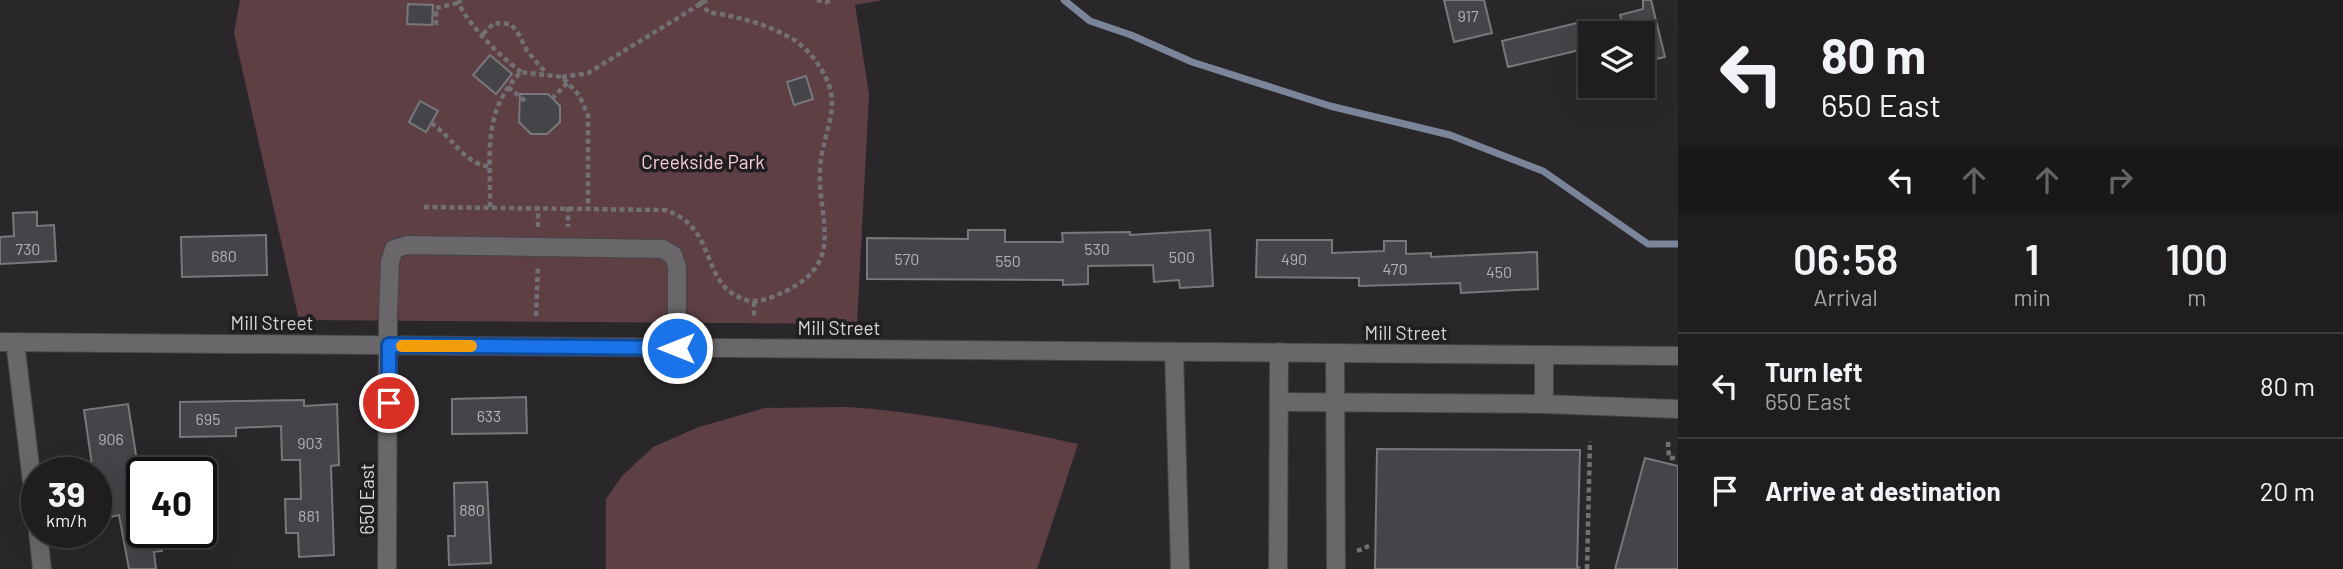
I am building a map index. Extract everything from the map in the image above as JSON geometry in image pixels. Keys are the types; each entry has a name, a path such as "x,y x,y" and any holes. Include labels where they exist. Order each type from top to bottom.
{"street":[{"name":"650 East","path":"387,569 390,262 394,249 407,245 669,251 677,266 677,348"},
{"name":"Mill Street","path":"8,342 1678,356"},
{"path":"8,342 26,457"},
{"path":"1174,352 1180,569"},
{"path":"1278,569 1279,352"},
{"path":"1335,353 1336,569"},
{"path":"1544,355 1544,404"},
{"path":"1279,402 1544,404 1678,409"},
{"path":"40,548 42,569"}],"path":[{"path":"436,25 436,8 459,2 501,56 521,72 562,77 587,73 700,2 708,0"},
{"path":"817,0 831,0"},
{"path":"700,2 709,12 769,27 795,41 825,75 833,98 832,119 820,172 827,228 824,246 815,267 800,282 779,294 754,302 754,317"},
{"path":"483,34 494,23 510,24 517,31 527,51 547,74"},
{"path":"490,206 492,118 508,87 521,72"},
{"path":"562,77 583,102 588,116 588,207"},
{"path":"552,99 568,82"},
{"path":"508,87 525,100"},
{"path":"432,122 451,138 472,162 491,167"},
{"path":"538,207 538,228"},
{"path":"537,316 538,265"},
{"path":"1587,569 1590,441"},
{"path":"1668,442 1669,458 1678,458"}],"green space":[{"name":"Creekside Park","path":"240,0 884,0 855,5 869,94 857,324 299,320 234,33"},
{"path":"848,407 964,421 1078,444 1037,569 606,569 606,499 622,476 653,447 699,427 765,408"}],"building":[{"path":"1444,0 1484,0 1492,33 1454,42"},
{"path":"1643,0 1651,0 1665,57 1655,59 1655,21 1622,21 1620,15 1643,9"},
{"path":"408,4 433,5 432,25 407,24"},
{"path":"1577,23 1578,27 1578,50 1508,67 1502,41"},
{"path":"490,55 512,74 496,94 473,75"},
{"path":"806,76 813,99 794,105 787,82"},
{"path":"520,94 548,94 560,106 560,122 547,134 531,134 519,122"},
{"path":"420,101 438,111 426,132 409,122"},
{"path":"37,212 37,226 54,225 56,261 0,264 0,237 14,236 13,213"},
{"path":"968,230 1005,230 1005,242 1063,242 1062,233 1130,232 1130,235 1210,230 1213,286 1180,288 1179,280 1154,282 1153,265 1088,266 1088,284 1063,285 1063,280 867,279 867,238 968,239"},
{"path":"266,235 267,275 182,277 181,237"},
{"path":"1257,240 1332,240 1332,253 1384,251 1384,241 1406,241 1406,254 1431,253 1431,257 1537,252 1538,289 1461,293 1460,283 1359,286 1359,278 1256,277"},
{"path":"526,397 527,433 452,434 452,399"},
{"path":"304,400 304,406 337,404 339,465 331,466 334,555 299,557 298,533 286,533 285,499 301,499 300,460 282,460 281,426 236,428 236,436 180,437 180,402"},
{"path":"128,404 136,457 126,457 126,548 162,548 162,551 154,552 156,569 129,569 119,515 112,517 112,457 91,457 84,410"},
{"path":"1377,449 1580,450 1577,569 1375,569"},
{"path":"1645,458 1678,466 1678,569 1615,569"},
{"path":"487,482 491,563 449,565 448,536 455,536 454,483"}],"waterway":[{"path":"1064,0 1090,21 1131,35 1192,62 1330,106 1450,135 1543,171 1648,244 1678,244"}],"slow traffic":[{"path":"402,346 471,346"}],"route":[{"path":"389,403 389,345 677,348"}]}
